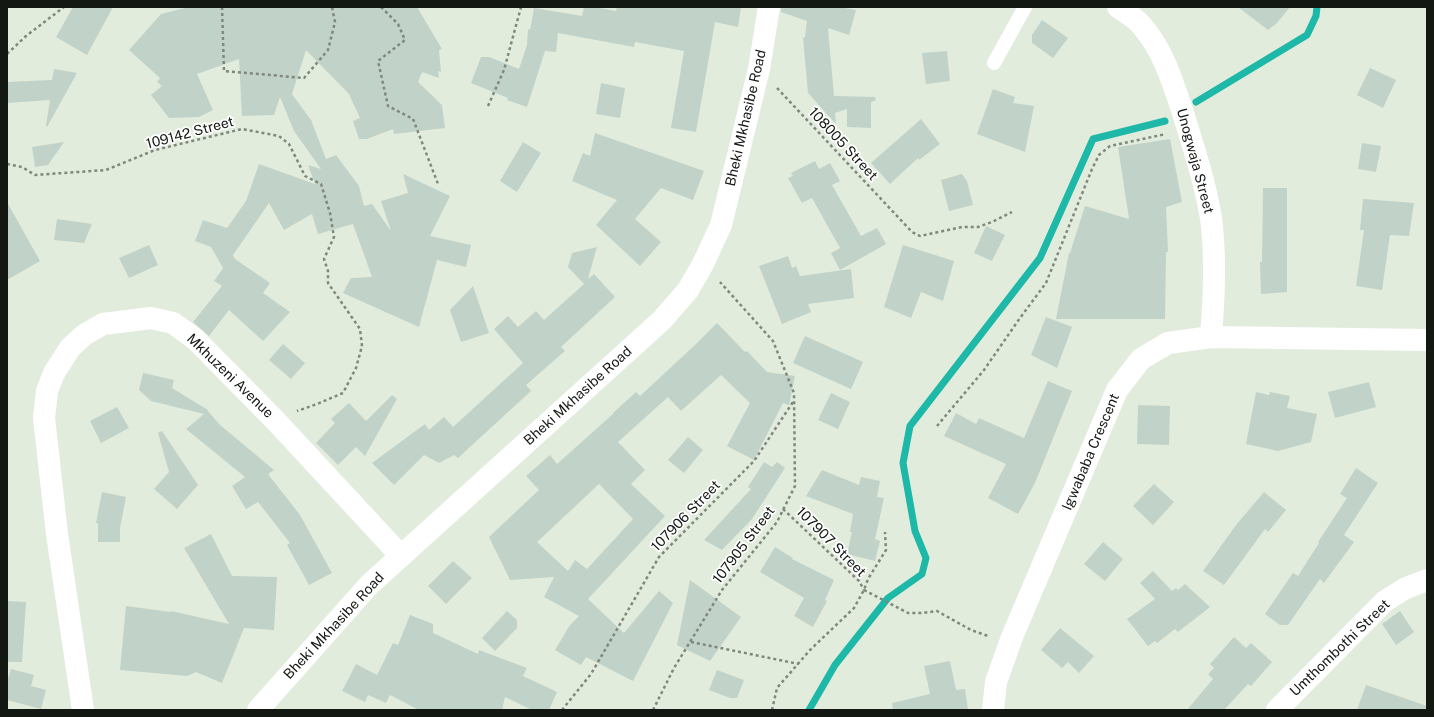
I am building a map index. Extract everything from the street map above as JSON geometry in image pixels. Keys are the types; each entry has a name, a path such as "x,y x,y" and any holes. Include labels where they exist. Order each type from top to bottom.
{"street":[{"name":"Bheki Mkhasibe Road","path":"258,710 369,585 662,320 688,290 703,264 721,225 759,69 768,7"},
{"name":"Unogwaja Street","path":"1118,7 1142,24 1157,47 1172,79 1202,176 1211,219 1215,291 1211,336"},
{"name":"Mkhuzeni Avenue","path":"83,710 57,534 44,418 47,391 54,373 70,348 84,335 103,324 151,318 173,323 195,339 274,419 401,556"},
{"name":"Igwababa Crescent","path":"993,710 996,682 1009,644 1117,390 1141,359 1168,343 1211,336 1427,340"},
{"name":"Umthombothi Street","path":"1277,710 1385,601 1406,588 1427,580"}],"lane":[{"path":"994,63 1025,7"}],"path":[{"path":"7,54 26,36 64,7"},
{"path":"222,7 224,71 304,78 328,50 335,22 332,7"},
{"path":"381,7 398,24 405,40 378,61 388,106 413,119 438,184"},
{"path":"488,106 504,70 521,7"},
{"name":"108005 Street","path":"759,69 912,232 920,236 956,228 978,227 1012,212"},
{"name":"109142 Street","path":"7,164 22,166 35,175 106,170 155,150 242,129 279,136 289,144 305,176 321,184 330,213 334,237 324,259 328,271 328,283 360,329 362,346 356,368 343,393 274,419"},
{"path":"937,426 984,370 1046,283 1099,155 1110,146 1146,137 1188,130"},
{"name":"107905 Street","path":"653,710 674,668 722,590 777,522 795,486 796,443 794,394 773,341 703,264"},
{"name":"107906 Street","path":"562,710 591,674 659,557 754,461 794,401"},
{"name":"107907 Street","path":"783,509 859,582 864,590"},
{"name":"107907 Street","path":"772,710 777,688 810,650 854,608 868,579 886,550 885,532"},
{"path":"864,590 908,612 922,613 937,611 971,630 1009,644"},
{"path":"691,642 799,664"}],"building":[{"path":"73,7 113,7 87,55 56,37"},
{"path":"189,7 417,7 442,49 439,50 441,72 438,71 439,78 422,72 418,82 442,105 445,128 394,134 393,129 367,139 359,139 353,121 360,118 349,94 306,50 292,94 311,120 326,159 336,155 359,186 364,206 372,204 391,231 381,201 408,193 403,174 450,196 430,236 471,245 466,267 437,260 419,327 343,293 351,278 372,277 353,224 318,234 312,214 284,230 269,203 233,255 235,259 270,283 263,293 290,312 263,341 229,310 209,336 193,322 222,286 214,281 223,268 211,247 195,241 203,220 227,228 246,201 259,164 315,184 308,165 321,169 294,131 280,97 274,115 242,116 239,59 197,74 213,110 199,117 169,118 151,95 162,86 157,82 160,78 129,50 161,14"},
{"path":"584,7 616,11 617,7 741,7 738,27 715,22 696,132 671,128 684,51 635,42 634,47 558,33 556,52 545,51 527,107 507,100 508,98 471,83 481,57 489,57 519,69 527,45 528,29 530,30 534,8 582,16"},
{"path":"781,7 839,7 856,10 849,35 828,28 834,96 875,97 876,100 871,102 871,128 847,127 847,109 835,113 836,124 808,93 803,38 805,37 807,21 781,12"},
{"path":"1238,7 1290,7 1276,24 1268,30"},
{"path":"1042,20 1068,38 1053,58 1032,43 1032,35"},
{"path":"947,51 950,81 926,84 922,53"},
{"path":"1370,68 1396,80 1383,108 1357,95"},
{"path":"54,69 77,73 47,127 50,100 7,103 7,82 52,80"},
{"path":"601,83 625,88 620,118 596,114"},
{"path":"993,89 1015,97 1013,103 1034,106 1025,152 977,134"},
{"path":"921,119 940,144 919,160 918,158 890,184 871,163"},
{"path":"595,133 704,171 693,200 661,188 635,219 661,242 640,266 596,225 617,200 572,181 583,153 590,156"},
{"path":"1170,139 1182,202 1166,207 1168,252 1166,252 1165,319 1056,319 1069,253 1085,206 1129,219 1118,147"},
{"path":"64,142 48,165 35,167 32,147"},
{"path":"523,142 541,153 517,192 500,181"},
{"path":"1362,143 1381,146 1376,172 1358,169"},
{"path":"815,161 819,169 830,163 840,181 832,185 861,236 877,228 886,244 840,270 831,253 840,248 812,198 802,203 788,178 793,176 791,173"},
{"path":"962,174 967,181 973,205 949,211 941,180"},
{"path":"1263,188 1287,188 1287,292 1261,294 1260,262 1262,262"},
{"path":"1363,199 1414,203 1409,236 1390,235 1382,290 1356,286 1364,230 1360,230"},
{"path":"7,202 40,261 7,280"},
{"path":"57,219 92,224 84,243 54,240"},
{"path":"986,226 1005,235 992,261 974,253"},
{"path":"149,245 158,265 129,278 119,258"},
{"path":"903,245 954,261 943,301 921,292 911,318 884,307"},
{"path":"597,247 588,279 594,274 615,297 561,347 565,351 526,385 531,391 458,458 454,455 439,463 424,455 394,485 372,463 425,424 429,430 444,417 453,427 523,363 494,329 508,316 518,327 536,311 544,320 584,284 568,267 572,253"},
{"path":"788,256 792,268 796,266 800,276 851,269 854,298 808,304 811,312 782,324 759,266"},
{"path":"473,286 489,333 461,342 450,310"},
{"path":"1046,317 1072,327 1057,368 1031,355"},
{"path":"717,323 767,372 795,376 789,405 783,403 754,460 727,446 750,403 721,375 681,411 668,397 618,442 645,470 631,484 665,516 588,599 624,633 659,591 673,603 633,681 586,657 581,665 555,650 570,625 579,616 544,597 554,577 510,580 489,537 539,490 526,476 550,455 557,464 636,392 640,396","holes":["599,484 633,519 587,569 575,560 568,571 537,542"]},
{"path":"805,336 863,362 851,389 793,363"},
{"path":"283,344 305,363 291,379 269,360"},
{"path":"143,373 174,380 172,388 208,410 219,424 274,470 268,474 300,515 332,573 309,585 287,545 290,543 258,502 246,509 232,486 245,477 186,429 204,414 151,401 139,390"},
{"path":"1048,381 1072,391 1035,483 1018,514 988,498 1006,464 944,436 956,413 976,424 979,418 1024,438"},
{"path":"1369,382 1376,407 1335,418 1328,392"},
{"path":"1256,392 1269,395 1270,392 1290,396 1287,408 1317,414 1311,442 1278,451 1246,444"},
{"path":"831,393 850,402 838,429 818,420"},
{"path":"392,395 397,399 365,456 356,447 338,465 316,443 335,423 331,419 349,403 366,421"},
{"path":"1138,405 1170,406 1169,445 1137,444"},
{"path":"117,407 129,428 101,443 90,421"},
{"path":"162,431 198,485 177,509 154,489 169,472 158,433"},
{"path":"688,437 703,450 684,473 668,460"},
{"path":"764,462 772,467 777,462 785,468 752,519 722,550 704,540 751,489 748,487"},
{"path":"1356,468 1378,483 1344,535 1354,542 1324,583 1320,579 1288,625 1280,625 1265,614 1293,573 1298,576 1319,543 1318,542 1347,498 1340,494"},
{"path":"822,470 859,485 861,477 880,481 877,497 884,498 875,539 880,541 875,561 847,554 852,532 850,532 853,514 806,496"},
{"path":"1154,484 1174,502 1153,525 1133,506"},
{"path":"102,492 126,497 120,528 120,542 98,542 98,523 96,523"},
{"path":"1264,492 1286,510 1268,532 1265,529 1224,585 1203,571 1236,525"},
{"path":"211,534 232,576 277,577 274,630 244,628 222,683 196,672 187,676 120,670 126,606 171,611 229,624 184,548"},
{"path":"1103,542 1123,559 1105,581 1084,564"},
{"path":"775,547 793,558 792,559 834,580 825,600 827,601 813,627 794,616 804,598 760,572"},
{"path":"453,561 472,578 446,604 428,586"},
{"path":"1153,571 1172,591 1176,588 1178,590 1185,584 1210,607 1178,632 1175,629 1157,643 1155,641 1148,646 1127,619 1155,599 1140,583"},
{"path":"690,580 741,617 710,661 677,645"},
{"path":"7,601 26,602 22,662 7,662"},
{"path":"507,611 517,620 517,628 495,651 482,638"},
{"path":"1400,611 1414,632 1396,645 1382,624"},
{"path":"410,615 433,624 433,633 478,654 479,650 527,668 523,676 557,692 549,710 532,710 505,697 502,710 419,710 390,695 386,703 368,695 365,702 342,691 356,664 377,675 393,643 398,645"},
{"path":"1060,628 1094,656 1079,673 1068,662 1062,668 1041,650"},
{"path":"1234,637 1246,648 1251,643 1272,662 1251,686 1248,684 1224,710 1187,710 1213,679 1208,674 1214,668 1210,664"},
{"path":"950,661 956,690 965,689 968,710 893,710 892,703 930,694 924,666"},
{"path":"11,669 34,675 31,686 46,690 41,709 7,700 7,682"},
{"path":"717,670 744,680 737,698 730,698 709,690"},
{"path":"1366,685 1427,706 1427,710 1357,710"}],"waterway":[{"path":"1196,102 1307,35 1316,16 1317,7"},
{"path":"809,710 835,665 888,598 922,574 926,558 915,531 903,463 910,426 1040,258 1093,139 1165,121"}]}
